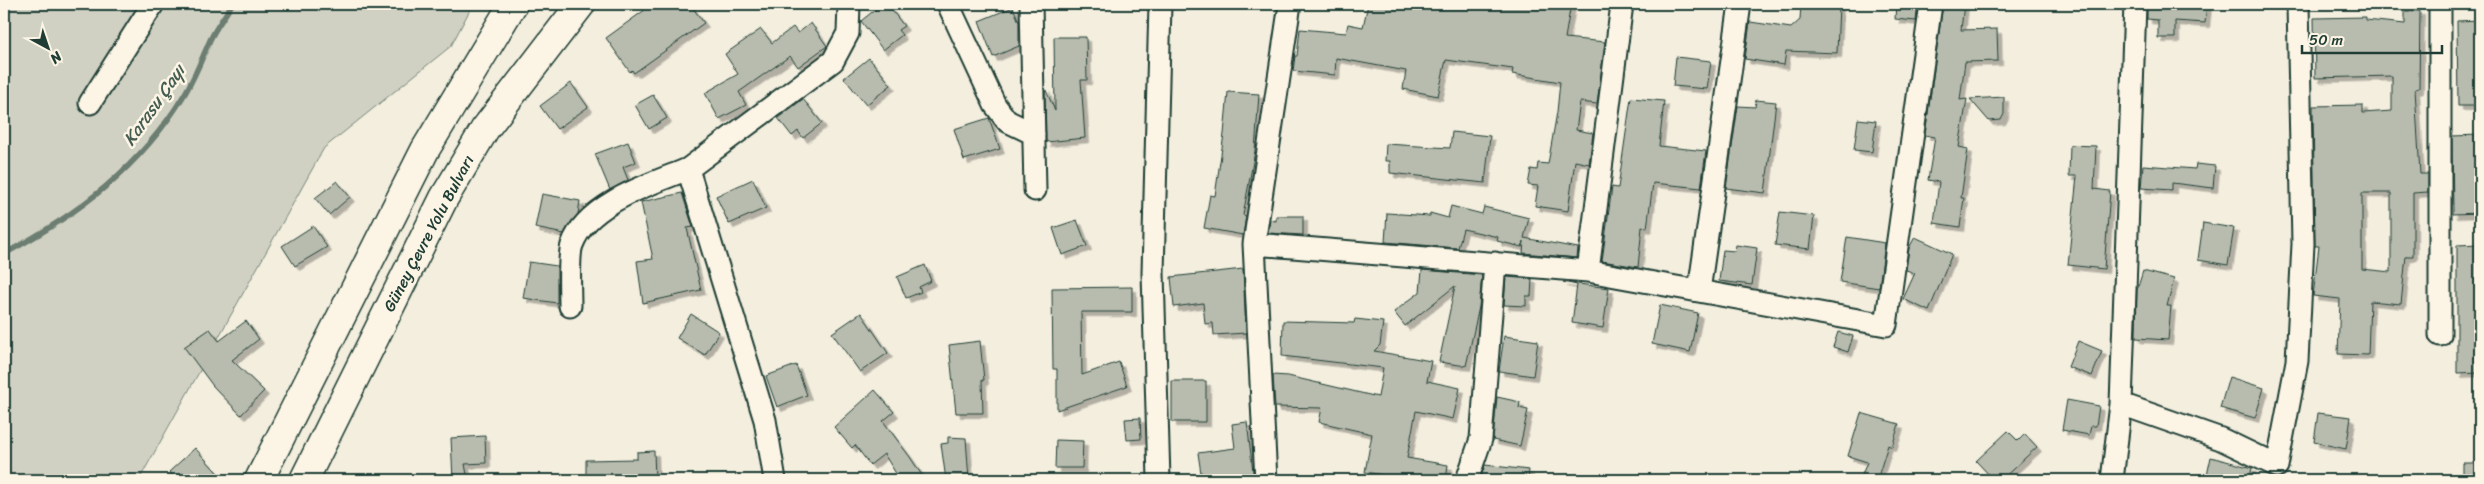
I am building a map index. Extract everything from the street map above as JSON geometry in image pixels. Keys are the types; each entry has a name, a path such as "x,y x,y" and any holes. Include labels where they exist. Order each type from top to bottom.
{"highway":[{"path":"259,480 425,150 513,4"},
{"name":"Güney Çevre Yolu Bulvarı","path":"304,480 444,198 485,129 581,4"}],"street":[{"path":"90,103 152,4"},
{"path":"570,306 571,246 581,229 599,210 638,190 688,169 834,61 848,33 849,4"},
{"path":"948,4 995,105 1007,121 1034,134"},
{"path":"1031,4 1034,190"},
{"path":"1158,480 1152,273 1160,4"},
{"path":"1266,480 1254,244 1290,4"},
{"path":"1588,271 1622,4"},
{"path":"1698,290 1740,4"},
{"path":"1254,244 1588,271 1886,325 1932,4"},
{"path":"2112,480 2121,404 2135,4"},
{"path":"2121,404 2221,439 2277,466 2297,361 2303,244 2298,4"},
{"path":"2440,4 2440,334"},
{"path":"688,169 765,420 774,480"},
{"path":"1467,480 1480,439 1495,263"}],"shaded area":[{"path":"4,4 473,4 451,46 324,148 139,480 4,480"}],"building":[{"path":"653,4 690,4 704,23 634,73 632,70 630,72 606,38"},
{"path":"882,4 887,4 904,26 898,30 902,35 883,50 861,21"},
{"path":"1368,4 1571,4 1565,38 1605,42 1597,104 1580,102 1576,130 1593,133 1589,164 1575,161 1568,211 1535,206 1538,186 1528,185 1531,169 1537,170 1538,163 1548,164 1560,82 1512,74 1513,69 1446,60 1438,96 1403,89 1406,71 1336,58 1335,75 1293,71 1300,29 1346,33 1348,24 1363,27"},
{"path":"1801,4 1839,4 1837,53 1786,51 1784,65 1745,59 1750,22 1791,28 1800,20"},
{"path":"1896,4 1918,4 1916,21 1895,19"},
{"path":"1943,4 1964,4 1961,30 1997,29 1998,61 1965,62 1960,100 1967,99 1959,147 1968,149 1961,198 1964,198 1960,227 1934,223 1939,182 1928,180 1935,137 1925,135"},
{"path":"2182,4 2207,4 2205,23 2175,21 2175,38 2158,38 2158,20 2147,19 2147,7 2182,6"},
{"path":"1013,7 1019,22 1019,46 993,57 979,21"},
{"path":"2405,11 2420,11 2419,88 2415,89 2420,174 2428,174 2428,192 2413,193 2413,256 2406,256 2401,304 2370,301 2368,355 2338,354 2340,299 2313,296 2319,246 2315,246 2313,106 2363,105 2363,113 2392,111 2392,76 2315,78 2314,18 2366,17 2366,20 2405,24","holes":["2362,193 2391,193 2391,272 2362,269"]},
{"path":"2480,20 2480,106 2458,106 2457,21"},
{"path":"811,23 827,46 798,67 790,56 739,92 746,105 719,119 705,93 738,74 725,54 761,29 772,43 793,27 798,33"},
{"path":"1054,37 1086,37 1087,80 1081,80 1085,138 1046,142 1045,88 1055,111"},
{"path":"1676,57 1711,61 1707,89 1673,86"},
{"path":"869,58 891,85 866,105 844,78"},
{"path":"571,83 588,107 557,129 540,106"},
{"path":"1228,92 1259,94 1255,151 1243,215 1246,216 1243,235 1204,228 1210,195 1215,196"},
{"path":"653,95 667,118 649,129 635,105"},
{"path":"2004,97 2004,114 2001,120 1989,121 1970,99"},
{"path":"1631,98 1664,101 1659,146 1706,151 1701,188 1653,183 1647,228 1642,227 1638,267 1602,261 1612,187 1618,188"},
{"path":"803,99 822,123 803,138 798,131 792,136 778,118"},
{"path":"1756,100 1776,102 1765,193 1726,188 1738,106 1755,107"},
{"path":"989,118 1000,149 964,160 954,129"},
{"path":"1858,119 1876,121 1872,152 1854,150"},
{"path":"1452,132 1490,136 1485,183 1390,173 1390,161 1385,161 1386,144 1450,148"},
{"path":"2480,135 2480,213 2453,214 2452,136"},
{"path":"628,142 636,162 623,167 628,180 610,190 595,154"},
{"path":"2070,145 2096,146 2094,189 2110,191 2104,269 2068,265 2077,176 2069,176"},
{"path":"2196,164 2215,166 2213,188 2172,183 2172,190 2141,188 2143,165 2195,169"},
{"path":"753,179 766,208 729,224 716,196"},
{"path":"337,181 350,197 329,215 315,198"},
{"path":"682,193 693,227 687,228 701,290 643,303 637,261 653,259 641,202"},
{"path":"542,194 580,201 578,214 564,234 535,228"},
{"path":"1451,206 1482,214 1484,207 1529,218 1524,238 1578,248 1577,258 1523,253 1524,241 1522,247 1497,241 1498,237 1463,229 1458,248 1385,242 1387,213 1430,216 1430,213 1448,218"},
{"path":"1780,212 1814,216 1810,249 1775,245"},
{"path":"1276,216 1303,216 1303,235 1268,233 1270,220 1276,221"},
{"path":"1077,220 1087,246 1062,255 1053,228"},
{"path":"2203,223 2234,228 2228,265 2198,260"},
{"path":"313,226 327,247 295,266 282,246"},
{"path":"1847,237 1885,243 1879,288 1840,282"},
{"path":"1915,237 1952,254 1929,311 1903,299 1915,273 1906,270 1909,248"},
{"path":"2480,244 2480,372 2457,373 2457,245"},
{"path":"1736,245 1757,248 1752,285 1719,281 1723,250 1735,251"},
{"path":"529,262 557,266 557,303 523,298"},
{"path":"925,265 931,281 919,287 921,292 906,298 897,277"},
{"path":"1243,269 1246,333 1214,335 1213,323 1205,324 1203,303 1174,307 1171,277"},
{"path":"1422,270 1482,275 1479,307 1466,366 1439,362 1455,286 1405,326 1394,312 1420,292"},
{"path":"2143,271 2174,279 2167,306 2171,306 2168,340 2136,338 2137,290"},
{"path":"1506,277 1532,279 1531,296 1526,296 1526,306 1504,305"},
{"path":"1563,282 1609,288 1603,328 1572,323 1577,285"},
{"path":"1132,287 1132,312 1081,312 1082,375 1119,362 1127,386 1057,410 1057,369 1053,369 1052,288"},
{"path":"1660,305 1698,313 1690,352 1652,344"},
{"path":"861,313 888,353 860,372 832,333"},
{"path":"691,314 719,332 705,355 677,338"},
{"path":"1355,319 1383,322 1380,345 1374,351 1431,361 1427,381 1460,388 1453,419 1416,411 1407,458 1448,465 1446,480 1414,480 1365,472 1372,434 1319,422 1322,408 1275,407 1273,375 1288,376 1378,397 1383,368 1282,356 1283,321 1354,323"},
{"path":"246,321 259,339 232,360 264,391 241,415 213,386 184,347 210,329 219,341"},
{"path":"1838,332 1853,336 1848,352 1833,347"},
{"path":"1504,336 1538,341 1533,376 1499,371"},
{"path":"980,341 984,380 982,380 983,413 956,413 949,345"},
{"path":"2078,341 2102,351 2092,376 2068,367"},
{"path":"796,365 807,395 777,407 766,376"},
{"path":"2229,377 2264,388 2255,418 2220,408"},
{"path":"1172,381 1206,381 1206,422 1172,422"},
{"path":"875,390 894,412 883,421 925,480 900,480 884,454 870,465 855,445 852,448 834,427"},
{"path":"1497,397 1520,402 1519,408 1528,410 1520,446 1493,440"},
{"path":"2067,400 2099,406 2096,426 2091,426 2089,435 2062,430"},
{"path":"1861,413 1899,424 1892,447 1888,445 1877,480 1860,480 1867,462 1848,456"},
{"path":"2318,413 2351,417 2346,449 2314,442"},
{"path":"1140,418 1141,439 1127,440 1125,419"},
{"path":"1247,422 1254,480 1202,480 1198,453 1235,448 1232,424"},
{"path":"2008,431 2018,441 2025,434 2037,447 2001,480 1994,480 1976,461"},
{"path":"485,436 486,463 465,464 468,480 453,480 451,438"},
{"path":"948,437 966,438 969,480 946,480 941,444 948,443"},
{"path":"1056,440 1083,441 1082,468 1055,468"},
{"path":"195,448 224,480 177,480 169,472"},
{"path":"654,451 655,480 586,480 586,460 637,459 637,452"},
{"path":"2211,457 2252,468 2249,480 2206,480"},
{"path":"2463,463 2480,463 2480,480 2463,480"},
{"path":"1485,465 1529,470 1528,480 1480,480"}],"waterway":[{"name":"Karasu Çayı","path":"4,254 82,206 127,167 148,145 184,95 212,35 232,4"}]}
